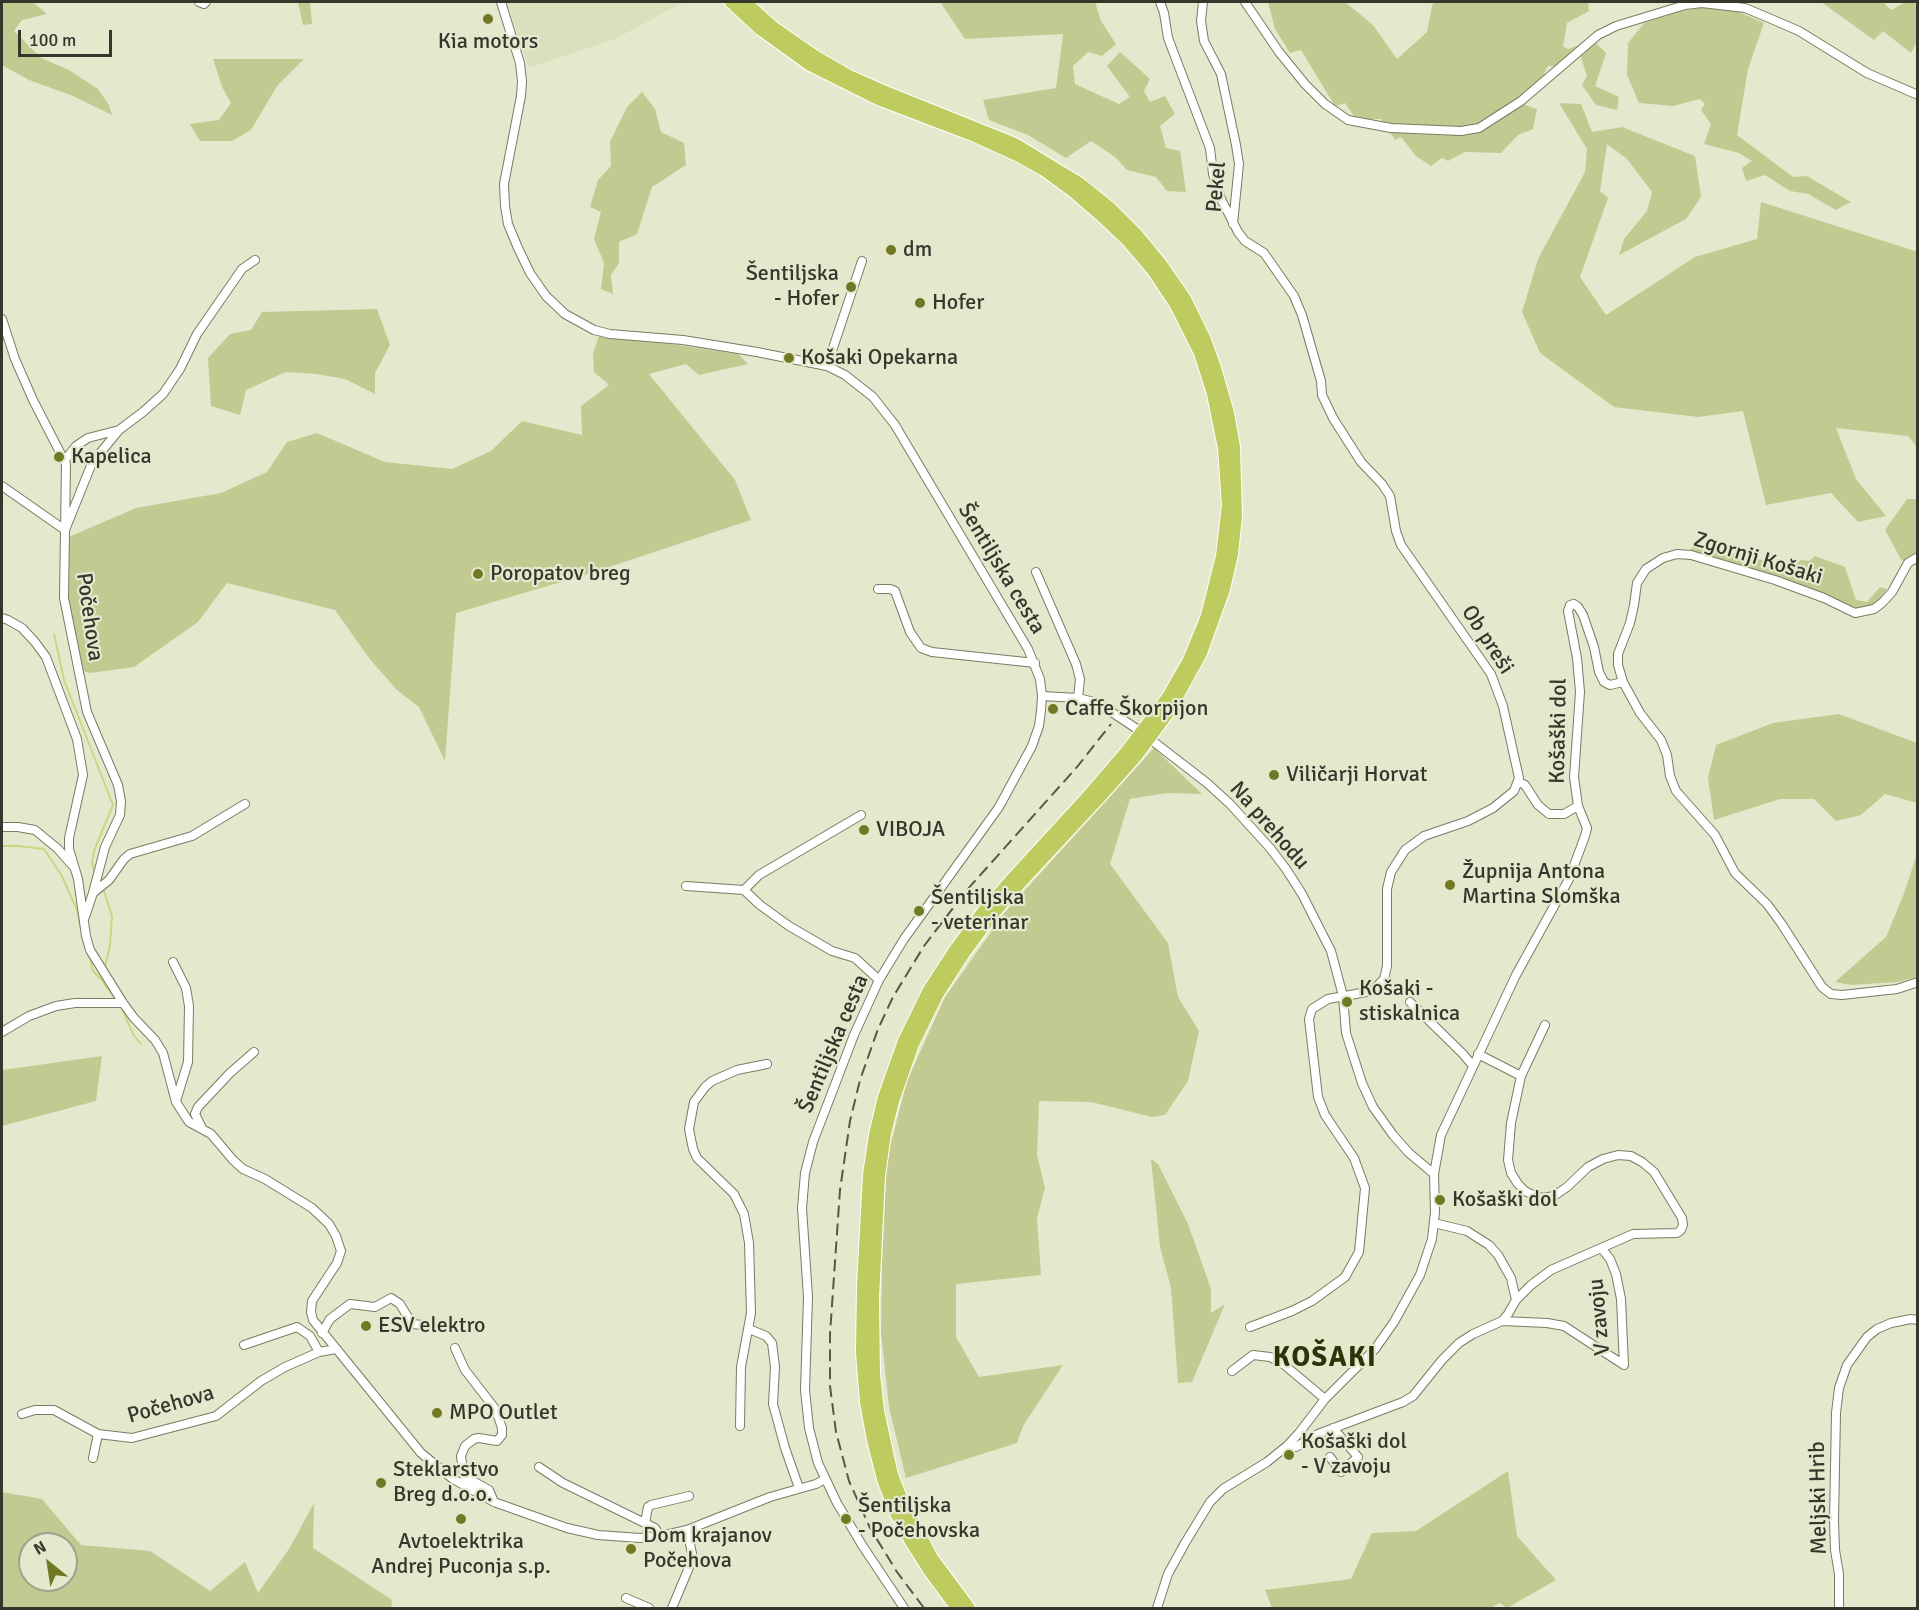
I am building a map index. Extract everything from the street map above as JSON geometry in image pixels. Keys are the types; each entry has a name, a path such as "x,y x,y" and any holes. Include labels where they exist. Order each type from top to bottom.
{"highway":[{"path":"731,2 760,29 810,65 878,99 975,136 1019,156 1044,170 1074,192 1129,242 1152,269 1176,305 1200,353 1213,394 1224,448 1228,505 1222,556 1208,616 1189,660 1168,697 1113,768 983,912 955,950 929,990 904,1041 884,1097 875,1135 866,1227 862,1353 866,1402 883,1479 896,1513 931,1573 957,1608"},
{"path":"745,2 774,28 807,52 849,76 1015,144 1079,183 1110,208 1137,235 1185,299 1205,340 1228,413 1234,457 1236,516 1232,554 1221,599 1201,654 1183,688 1137,754 991,916 964,953 937,995 913,1044 893,1101 885,1134 875,1232 873,1337 878,1411 892,1474 917,1532 932,1558 969,1608"},
{"path":"753,2 774,28"}],"street":[{"path":"199,2 202,4 206,2"},
{"name":"Šentiljska cesta","path":"501,2 520,63 522,81 504,184 505,206 508,224 518,248 530,273 546,296 565,314 594,330 621,335 683,340 827,366 845,375 873,397 894,425 1035,663 1040,679 1042,696 1039,726 1018,775 974,845 904,939 879,980 854,1035 813,1142 805,1173 802,1196 808,1297 805,1389 813,1447 825,1479 857,1537 904,1608"},
{"name":"Pekel","path":"1160,2 1168,38 1210,148 1213,174 1233,225"},
{"name":"Pekel","path":"1203,2 1201,21 1204,41 1221,74 1239,164 1233,225"},
{"path":"1245,2 1279,52 1325,104 1348,120 1391,128 1461,131 1479,128 1521,101 1599,35 1616,26 1685,5 1702,3 1745,8 1769,18 1799,31 1867,73 1917,95"},
{"name":"Ob preši","path":"1233,225 1245,241 1264,253 1294,296 1302,315 1321,381 1322,395 1333,418 1361,462 1390,495 1396,531 1401,545 1491,674 1503,706 1519,782"},
{"path":"2,486 65,530 92,463 119,430 163,394 180,369 197,334 242,269 255,260"},
{"path":"827,366 862,261"},
{"name":"Počehova","path":"2,319 15,359 33,400 65,460 68,471 64,598 87,712 118,785 121,801 120,815 105,847 84,920"},
{"path":"65,460 76,446 88,438 119,430"},
{"name":"Zgornji Košaki","path":"1917,557 1908,563 1892,592 1882,603 1874,609 1855,613 1824,598 1775,580 1691,555 1677,554 1663,558 1646,569 1637,583 1630,623 1618,654 1618,665 1623,682 1640,713 1661,741 1676,791 1715,835 1735,873 1767,904 1781,922 1822,987 1831,994 1842,995 1896,988 1917,982"},
{"path":"1036,572 1076,664 1080,679 1078,698"},
{"path":"878,589 895,591 913,639 921,648 933,652 1035,663"},
{"name":"Košaški dol","path":"1157,1608 1168,1574 1210,1502 1222,1488 1267,1462 1288,1445 1325,1400 1375,1349 1394,1322 1420,1275 1432,1239 1434,1174 1441,1135 1516,975 1559,899 1587,828 1578,806 1574,777 1580,692 1577,658 1568,611 1570,605 1574,604 1578,607 1583,615 1604,682 1610,685 1623,682"},
{"name":"Počehova","path":"2,618 22,628 46,657 77,739 83,775 69,838 69,849 80,889 90,950 123,1003 155,1040 163,1053 176,1102"},
{"path":"1042,696 1078,698 1098,703 1137,729"},
{"name":"Na prehodu","path":"1154,742 1215,790 1257,833 1281,862 1302,894 1331,951 1343,996 1346,1033 1362,1083 1374,1107 1408,1153 1434,1174"},
{"path":"1250,1328 1292,1311 1346,1277 1359,1252 1365,1188 1354,1158 1325,1115 1318,1097 1309,1019 1312,1009 1317,1004 1328,999 1372,991 1384,979 1387,966 1387,889 1390,872 1405,850 1424,836 1467,821 1493,808 1514,791 1519,782 1524,785 1538,805 1550,814 1564,814 1578,806"},
{"path":"93,893 109,880 130,854 140,849 192,836 245,804"},
{"path":"744,890 759,875 861,815"},
{"path":"2,827 35,830 58,849 74,868"},
{"path":"686,886 744,890 760,905 805,936 832,951 855,958 879,980"},
{"path":"173,962 188,994 189,1006 188,1062 176,1102 189,1122 217,1139 232,1160 243,1169 265,1179 312,1208 329,1224 336,1236 341,1251 337,1263 312,1301 311,1312 313,1320 322,1333 326,1351"},
{"path":"1410,1002 1473,1066"},
{"path":"2,1032 29,1016 56,1006 75,1003 123,1003"},
{"path":"1478,1054 1521,1076 1545,1026"},
{"path":"202,1128 195,1114 198,1107 230,1073 254,1052"},
{"path":"740,1426 741,1367 749,1329 750,1243 744,1214 734,1194 697,1158 689,1129 694,1101 705,1087 722,1075 767,1064"},
{"name":"V zavoju","path":"1288,1445 1296,1447 1318,1434 1404,1402 1413,1396 1459,1343 1502,1321 1516,1300 1551,1270 1633,1234 1677,1233 1683,1225 1682,1218 1654,1172 1631,1156 1618,1155 1603,1159 1588,1167 1568,1187 1554,1196 1544,1197 1525,1191 1511,1173 1508,1160 1513,1112 1521,1076"},
{"path":"1434,1223 1467,1231 1489,1245 1498,1255 1511,1278 1516,1300"},
{"name":"V zavoju","path":"1502,1321 1564,1326 1624,1365 1621,1299 1617,1276 1610,1259 1602,1249"},
{"path":"322,1333 330,1319 350,1304 375,1307 391,1298 400,1304 412,1324 423,1325"},
{"name":"Meljski Hrib","path":"1839,1608 1839,1574 1834,1521 1836,1413 1839,1388 1847,1365 1867,1336 1891,1323 1917,1320"},
{"path":"244,1345 297,1327 326,1351 421,1453 453,1479 495,1502 567,1528 598,1535 640,1538 660,1536 687,1530 825,1479"},
{"path":"749,1329 766,1336 772,1343 775,1367 773,1404 799,1488"},
{"path":"455,1348 465,1370 496,1410 502,1428 502,1435 497,1441 474,1439 465,1446 461,1455 464,1476 489,1490 495,1502"},
{"name":"Počehova","path":"22,1414 35,1410 54,1410 98,1434 132,1438 216,1416 261,1381 285,1367 326,1351"},
{"path":"1232,1371 1253,1355 1270,1357 1283,1364 1325,1400"},
{"path":"1330,1456 1341,1472 1358,1457 1333,1428"},
{"path":"93,1458 98,1434"},
{"path":"538,1467 563,1483 655,1528 660,1536"},
{"path":"645,1523 648,1507 651,1505 689,1496"},
{"path":"672,1608 693,1557 687,1530"},
{"path":"626,1598 649,1608"}],"shaded area":[{"path":"2,2 33,2 47,14 22,20 14,31 41,58 69,70 98,89 109,105 112,115 73,96 29,80 2,65"},
{"path":"298,2 310,2 312,24 303,25"},
{"path":"507,2 683,2 617,38 529,68"},
{"path":"940,2 1095,2 1101,21 1116,44 1102,56 1088,52 1073,66 1075,84 1119,104 1130,97 1107,66 1120,52 1150,79 1144,91 1150,102 1165,96 1175,114 1160,126 1166,148 1180,151 1186,192 1167,191 1156,177 1127,170 1115,157 1091,141 1066,158 1028,135 989,120 983,100 1056,88 1063,34 965,39"},
{"path":"1268,2 1345,2 1373,25 1397,59 1427,32 1433,2 1588,2 1589,11 1567,23 1563,46 1568,49 1593,40 1606,53 1595,86 1619,97 1617,110 1596,105 1582,85 1587,76 1580,55 1557,66 1548,66 1535,91 1525,97 1525,105 1537,109 1533,129 1518,135 1501,153 1465,152 1448,161 1442,158 1431,166 1416,156 1401,137 1395,140 1381,119 1356,119 1345,103 1335,106 1301,50 1290,53 1275,29"},
{"path":"1821,2 1883,2 1891,10 1906,2 1914,2 1917,7 1917,41 1911,53 1883,31 1874,40"},
{"path":"1718,5 1764,23 1748,69 1737,135 1793,177 1807,176 1851,202 1836,210 1808,194 1790,191 1765,175 1746,181 1742,168 1752,161 1739,153 1704,144 1711,124 1701,110 1705,104 1700,99 1673,106 1639,103 1627,75 1628,43 1644,23 1682,11"},
{"path":"213,59 304,59 277,86 251,130 232,141 200,141 190,124 219,120 231,103 222,87"},
{"path":"642,92 655,109 661,132 684,143 686,165 652,187 637,234 619,242 619,263 611,275 613,294 601,289 604,263 594,239 601,212 590,207 598,180 611,166 610,142 627,107"},
{"path":"1559,103 1581,104 1592,132 1622,127 1695,156 1701,197 1686,219 1619,255 1624,239 1647,211 1652,192 1627,159 1607,144 1600,191 1608,198 1580,277 1606,315 1695,257 1757,239 1761,202 1917,250 1917,447 1908,436 1836,428 1856,479 1886,516 1858,522 1831,493 1766,505 1743,411 1698,417 1614,407 1540,353 1522,312 1538,259 1585,172 1587,149"},
{"path":"377,309 390,345 375,373 375,394 345,379 286,372 246,390 240,415 211,406 208,358 230,334 251,330 262,312"},
{"path":"599,336 738,354 748,364 699,375 686,364 649,374 735,480 751,520 585,575 456,613 445,761 419,707 397,690 369,658 335,610 227,583 198,622 134,667 90,673 77,669 63,600 64,539 136,508 221,493 267,472 287,442 317,433 385,462 452,469 491,451 522,421 582,435 581,406 609,385 594,372 593,353"},
{"path":"1907,499 1917,499 1917,553 1902,561 1885,530"},
{"path":"1697,542 1706,547 1753,559 1792,566 1801,560 1809,561 1815,556 1845,567 1856,600 1867,602 1880,587 1887,589 1877,603 1864,610 1854,610 1787,580 1690,550"},
{"path":"1839,714 1917,743 1917,803 1885,794 1861,815 1836,821 1814,799 1780,799 1714,820 1708,778 1716,745 1773,723"},
{"path":"1154,748 1202,794 1167,793 1130,799 1110,864 1168,943 1178,997 1199,1031 1188,1081 1165,1115 1152,1117 1091,1102 1039,1101 1037,1155 1045,1188 1037,1218 1041,1275 956,1284 956,1337 979,1377 1063,1365 1023,1426 1017,1443 906,1478 889,1407 881,1333 887,1158 907,1081 945,997 1006,911"},
{"path":"1917,854 1917,977 1898,982 1851,985 1835,982 1886,937"},
{"path":"102,1056 96,1101 2,1126 2,1070"},
{"path":"1151,1159 1158,1164 1188,1224 1211,1289 1211,1313 1225,1304 1192,1382 1178,1383 1171,1288 1160,1247"},
{"path":"1508,1471 1517,1536 1556,1580 1507,1608 1500,1603 1490,1608 1272,1608 1265,1590 1351,1579 1372,1533 1416,1531"},
{"path":"2,1492 42,1499 70,1532 18,1532 18,1592 78,1592 78,1541 81,1545 150,1551 210,1591 245,1562 258,1593 289,1549 314,1503 313,1548 392,1600 391,1608 2,1608"}],"waterway":[{"path":"54,634 64,680 113,805 94,851 92,863 94,871"},
{"path":"2,846 44,849 62,876 77,910 81,930"},
{"path":"104,891 112,916 110,945 105,967"},
{"path":"89,955 93,971 103,981"},
{"path":"102,976 104,984 117,1001"},
{"path":"122,1009 133,1034 141,1044"}],"railway":[{"path":"924,1608 897,1572 870,1528 849,1481 836,1432 830,1386 830,1334 840,1190 850,1121 860,1080 878,1029 893,997 924,946 966,891 1077,767 1111,724"}],"place":[{"name":"Kia motors","path":"488,19"},
{"name":"dm","path":"891,250"},
{"name":"Šentiljska - Hofer","path":"851,287"},
{"name":"Hofer","path":"920,303"},
{"name":"Košaki Opekarna","path":"789,358"},
{"name":"Kapelica","path":"59,457"},
{"name":"Poropatov breg","path":"478,574"},
{"name":"Caffe Škorpijon","path":"1053,709"},
{"name":"Viličarji Horvat","path":"1274,775"},
{"name":"VIBOJA","path":"864,830"},
{"name":"Župnija Antona Martina Slomška","path":"1450,885"},
{"name":"Šentiljska - veterinar","path":"919,911"},
{"name":"Košaki - stiskalnica","path":"1347,1002"},
{"name":"Košaški dol","path":"1440,1200"},
{"name":"ESV elektro","path":"366,1326"},
{"name":"MPO Outlet","path":"437,1413"},
{"name":"Košaški dol - V zavoju","path":"1289,1455"},
{"name":"Steklarstvo Breg d.o.o.","path":"381,1483"},
{"name":"Avtoelektrika Andrej Puconja s.p.","path":"461,1519"},
{"name":"Šentiljska - Počehovska","path":"846,1519"},
{"name":"Dom krajanov Počehova","path":"631,1549"}],"district":[{"name":"KOŠAKI","path":"1325,1359"}]}
